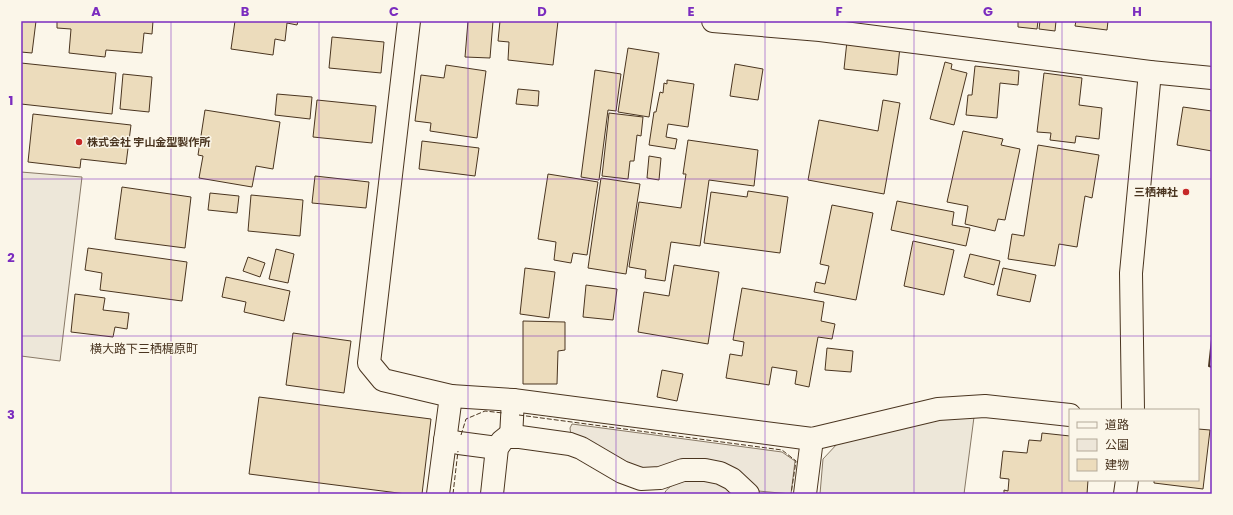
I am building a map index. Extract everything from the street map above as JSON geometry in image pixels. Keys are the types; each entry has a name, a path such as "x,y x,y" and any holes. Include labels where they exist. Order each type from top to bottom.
{"street":[{"path":"409,21 369,363 383,380 451,396 513,400 812,439 938,410 985,406 1069,415"},
{"path":"713,21 820,25 1150,72 1212,78"},
{"path":"1133,409 1131,273 1150,72"},
{"path":"438,494 451,396"},
{"path":"492,494 513,400"},
{"path":"445,440 459,443 504,443 520,438 570,444 581,448 622,472 642,479 652,486 660,478 683,470 705,470 720,473 732,479 748,494"},
{"path":"805,494 812,439"},
{"path":"1125,494 1127,481"}],"green space":[{"path":"572,424 782,452 795,461 791,494 758,491 650,469 636,468 571,436 570,428"},
{"path":"690,477 720,481 739,494 664,494 668,488"}],"shaded area":[{"path":"21,172 82,177 60,361 21,356"},
{"path":"960,414 974,417 964,494 820,494 823,459 838,443"}],"building":[{"path":"21,21 36,21 32,53 21,52"},
{"path":"57,21 153,21 152,34 144,33 142,53 106,50 105,57 69,53 71,29 57,28"},
{"path":"235,21 298,21 297,25 287,23 285,41 275,39 273,55 231,49"},
{"path":"468,21 493,21 490,58 465,57"},
{"path":"500,21 558,21 553,65 508,60 509,42 498,41"},
{"path":"1018,21 1038,21 1037,29 1018,27"},
{"path":"1040,21 1056,21 1055,31 1039,29"},
{"path":"1076,21 1108,21 1107,30 1075,26"},
{"path":"332,37 384,42 381,73 329,68"},
{"path":"847,41 900,47 897,75 844,69"},
{"path":"628,48 659,53 649,117 618,112"},
{"path":"945,62 952,64 951,69 967,73 954,125 930,119"},
{"path":"21,63 116,73 112,114 21,104"},
{"path":"735,64 763,69 758,100 730,96"},
{"path":"446,65 486,71 477,138 430,131 431,123 415,121 421,75 444,78"},
{"path":"975,66 1019,71 1018,85 1000,83 997,118 966,115 968,95 972,95"},
{"path":"595,70 621,74 616,111 608,110 599,180 581,177"},
{"path":"1044,73 1082,78 1079,105 1102,108 1099,139 1076,136 1075,143 1050,140 1051,133 1037,132"},
{"path":"123,74 152,77 149,112 120,109"},
{"path":"667,80 694,84 688,127 668,124 666,137 677,139 675,149 649,145 654,112 656,112 660,92 663,93 664,83 667,84"},
{"path":"518,89 539,91 538,106 516,104"},
{"path":"277,94 312,97 310,119 275,115"},
{"path":"317,100 376,106 372,143 313,137"},
{"path":"883,100 900,103 884,194 808,180 819,120 878,131"},
{"path":"1183,107 1212,111 1212,151 1177,145"},
{"path":"205,110 280,122 273,169 256,166 252,187 199,178 203,156 198,155"},
{"path":"609,113 643,117 641,136 637,135 634,161 630,161 628,179 602,176"},
{"name":"株式会社 宇山金型製作所","path":"33,114 131,125 126,164 81,159 80,168 28,162"},
{"path":"963,131 1003,139 1001,145 1020,149 1005,220 998,219 995,231 965,224 968,206 947,202"},
{"path":"688,140 758,150 754,186 709,180 700,246 671,242 665,281 645,278 646,270 629,267 639,202 681,208 686,174 683,174"},
{"path":"422,141 479,148 475,176 419,169"},
{"path":"1038,145 1099,155 1092,198 1085,196 1077,247 1059,244 1055,266 1008,259 1012,234 1024,236"},
{"path":"649,156 661,158 659,180 647,178"},
{"path":"548,174 598,182 587,255 573,253 571,263 554,260 556,242 538,239"},
{"path":"315,176 369,182 366,208 312,203"},
{"path":"601,178 640,184 626,274 588,268"},
{"path":"122,187 191,197 185,248 115,239"},
{"path":"748,191 788,197 780,253 704,243 711,192 747,197"},
{"path":"210,193 239,196 237,213 208,210"},
{"path":"251,195 303,200 300,236 248,231"},
{"path":"897,201 954,212 952,225 970,228 966,246 891,230"},
{"path":"832,205 873,213 856,300 814,292 816,282 825,284 829,266 820,264"},
{"path":"913,241 954,250 944,295 904,286"},
{"path":"88,248 187,262 182,301 100,290 102,273 85,270"},
{"path":"276,249 294,254 288,283 269,279"},
{"path":"970,254 1000,261 994,285 964,277"},
{"path":"248,257 265,263 260,277 243,271"},
{"path":"674,265 719,272 708,344 638,332 644,292 669,296"},
{"path":"525,268 555,272 549,318 520,314"},
{"path":"1003,268 1036,275 1030,302 997,295"},
{"path":"226,277 290,291 284,321 244,312 246,302 222,297"},
{"path":"586,285 617,289 613,320 583,317"},
{"path":"742,288 824,302 821,321 835,324 832,339 818,337 809,387 795,384 797,371 772,367 769,385 726,378 730,354 742,356 744,342 733,340"},
{"path":"75,294 105,298 103,310 129,313 127,329 115,327 113,337 71,332"},
{"path":"523,321 565,322 565,350 558,351 557,384 523,384"},
{"path":"293,333 351,341 344,393 286,385"},
{"path":"827,348 853,351 851,372 825,370"},
{"path":"662,370 683,374 677,401 657,397"},
{"path":"259,397 431,419 422,494 406,494 249,474"},
{"path":"1199,429 1210,430 1203,489 1154,483 1154,481 1199,481"},
{"path":"1042,433 1069,436 1069,481 1088,481 1087,494 1004,494 1004,490 1008,491 1009,479 1000,478 1003,451 1027,453 1029,440 1041,441"}],"fence":[{"path":"461,435 466,419 485,411 503,413"},
{"path":"519,415 782,450 796,461 791,494"},
{"path":"453,494 458,451"}],"wall":[{"path":"1212,339 1209,366 1212,367"}],"place":[{"name":"株式会社 宇山金型製作所","path":"79,142"},
{"name":"三栖神社","path":"1186,192"}],"district":[{"name":"横大路下三栖梶原町","path":"144,349"}]}
